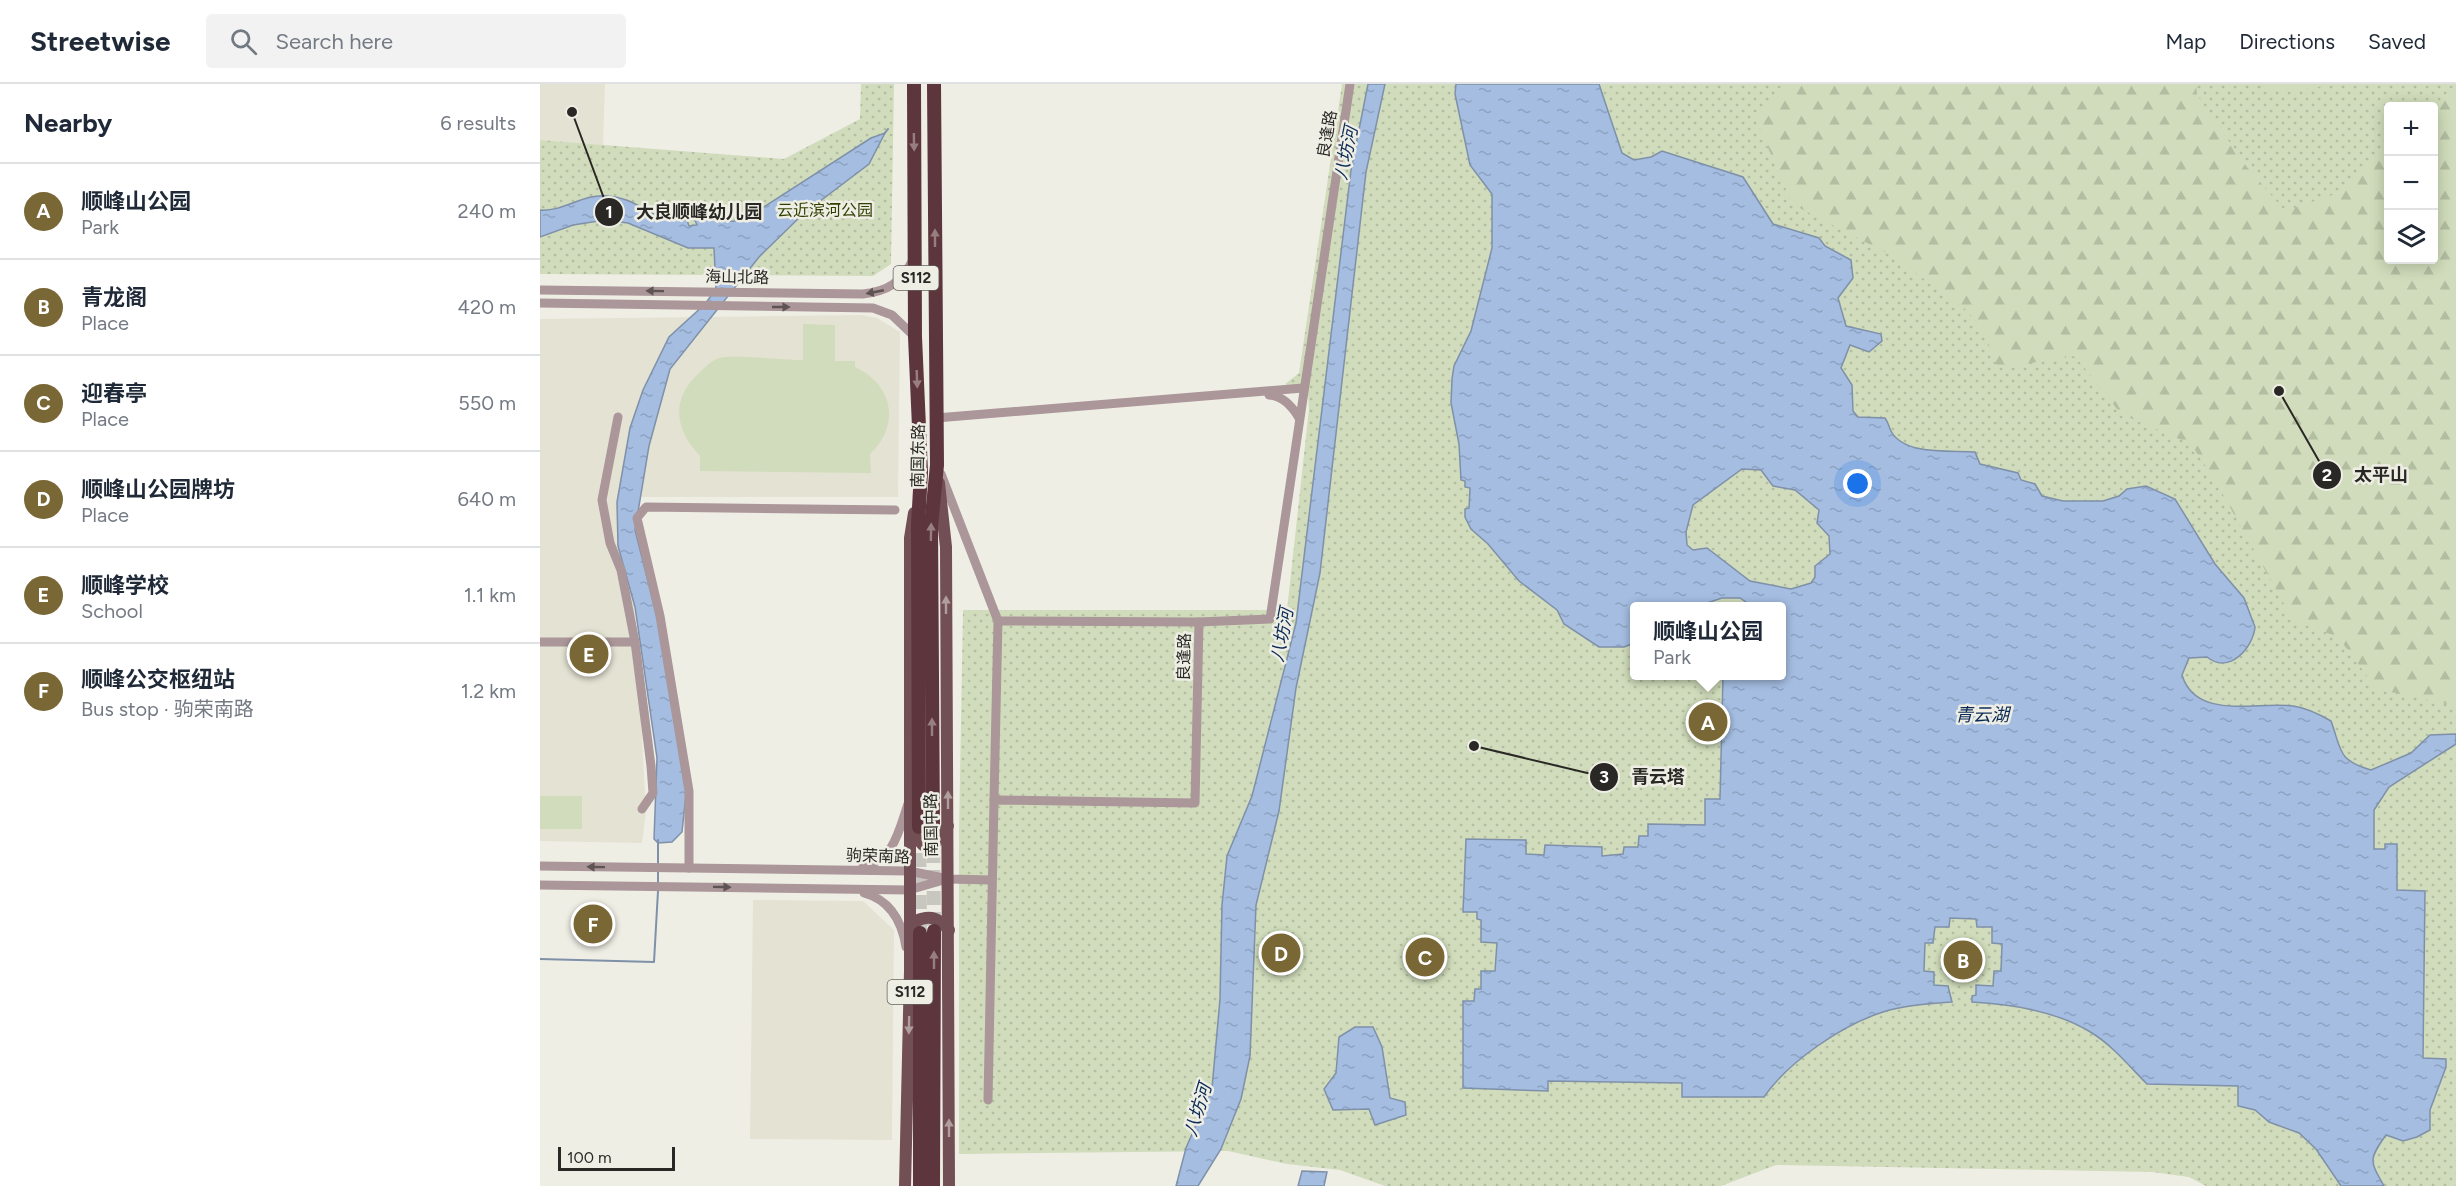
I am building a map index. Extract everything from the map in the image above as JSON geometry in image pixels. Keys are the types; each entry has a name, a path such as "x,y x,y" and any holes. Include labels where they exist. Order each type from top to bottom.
{"highway":[{"name":"南国东路","path":"914,84 915,337 921,472 918,525 921,824"},
{"name":"南国东路","path":"921,824 931,526 937,465 934,84"},
{"name":"S112","path":"933,1186 934,931"},
{"name":"S112","path":"920,933 920,1186"}],"main road":[{"name":"南国中路","path":"937,465 946,547 949,1186"},
{"name":"南国中路","path":"905,1186 910,971 909,871 921,824 909,799 910,538 921,472"},
{"path":"921,824 913,834 923,845 934,845 948,826"},
{"path":"910,945 916,921 925,917 939,919 949,930"}],"street":[{"name":"良逢路","path":"994,800 1195,803 1199,622 1270,619 1350,84"},
{"name":"海山北路","path":"540,290 877,293 899,281 916,255"},
{"name":"海山北路","path":"540,303 873,308 892,315 915,337"},
{"path":"936,418 1304,388"},
{"path":"1255,393 1277,396 1293,408 1299,418"},
{"path":"618,417 602,500 610,543 621,570 635,642 653,793 642,809"},
{"path":"937,465 998,621 988,1100"},
{"path":"689,868 690,791 660,616 637,518 646,507 895,510"},
{"path":"998,621 1199,622"},
{"path":"540,642 635,642"},
{"path":"843,870 878,862 884,857 896,840 909,799"},
{"name":"驹荣南路","path":"540,866 909,871 948,879"},
{"path":"948,879 991,880"},
{"name":"驹荣南路","path":"540,885 909,890 948,879"},
{"path":"841,889 876,897 892,910 902,928 910,971"}],"shaded area":[{"path":"540,84 605,84 603,145 540,140"},
{"path":"862,315 877,318 900,332 898,497 629,497 646,811 642,843 540,841 540,319"},
{"path":"753,900 863,901 894,930 892,1140 750,1139"}],"green space":[{"name":"云近滨河公园","path":"861,84 894,84 891,264 873,276 540,274 540,140 784,159 860,119"},
{"path":"1342,84 2456,84 2456,1186 2206,1186 2189,1177 2152,1172 1776,1165 1721,1186 1385,1186 1340,1170 1287,1164 1228,1151 959,1154 959,833 963,610 1287,610 1309,409 1308,394 1285,384 1299,373"},
{"path":"1783,84 2196,84 2197,95 2246,166 2285,211 2335,194 2384,150 2384,264 2438,264 2438,103 2456,87 2456,706 2377,689 2338,637 2293,620 2216,482 2191,444 2121,414 2075,356 1998,368 1982,328 1964,308 1892,256 1792,204 1755,117 1770,106"},
{"path":"2263,84 2342,84 2301,89 2267,89"},
{"path":"803,324 835,325 835,361 855,361 855,367 878,384 885,395 889,418 880,442 870,454 871,473 700,471 700,456 686,436 679,416 680,405 688,385 704,368 719,358 803,360"},
{"path":"540,796 582,796 582,829 540,829"}],"water":[{"path":"1368,84 1385,84 1366,172 1320,573 1296,688 1279,811 1256,905 1250,1056 1241,1099 1221,1149 1198,1186 1176,1186 1186,1148 1212,1088 1220,999 1222,905 1227,856 1252,796 1296,623 1351,170"},
{"name":"青云湖","path":"1456,84 1599,84 1622,153 1634,160 1651,157 1662,151 1743,177 1773,224 1819,238 1825,246 1851,260 1853,278 1838,298 1846,326 1881,334 1882,341 1869,352 1850,345 1841,368 1852,385 1853,411 1858,417 1885,418 1897,439 1906,445 1929,450 1975,452 1980,464 2018,473 2021,480 2035,484 2042,496 2063,501 2103,501 2119,496 2127,489 2146,486 2175,499 2215,564 2244,598 2255,627 2250,643 2238,657 2231,661 2224,663 2215,662 2207,657 2189,658 2182,675 2189,689 2200,699 2229,706 2293,706 2313,712 2331,721 2342,753 2346,758 2371,770 2411,753 2430,735 2456,734 2456,744 2389,787 2374,810 2374,849 2385,849 2385,844 2397,844 2397,890 2425,891 2423,1058 2446,1059 2446,1067 2430,1110 2430,1130 2403,1141 2386,1135 2376,1150 2374,1165 2384,1186 2341,1186 2316,1149 2299,1133 2269,1122 2255,1110 2238,1106 2238,1086 2147,1084 2107,1044 2078,1025 2034,1010 1972,1002 1972,996 1976,995 1976,985 1993,986 1994,971 2001,971 2002,944 1992,943 1992,927 1977,927 1976,919 1950,918 1949,927 1935,927 1933,943 1925,943 1924,971 1934,972 1934,985 1948,986 1952,1002 1891,1010 1850,1026 1801,1058 1764,1097 1682,1097 1682,1083 1548,1081 1548,1091 1463,1088 1463,1001 1474,1001 1475,989 1481,989 1481,971 1495,971 1497,943 1481,942 1481,920 1477,919 1477,912 1463,912 1466,839 1526,840 1526,854 1544,855 1545,845 1602,847 1602,856 1623,854 1624,847 1638,847 1639,836 1648,836 1648,824 1705,825 1705,799 1720,799 1723,680 1786,680 1786,602 1746,602 1740,598 1722,598 1710,602 1630,602 1630,645 1624,647 1599,647 1564,624 1557,610 1519,581 1488,544 1471,529 1465,517 1465,509 1469,508 1470,488 1465,487 1465,481 1461,480 1459,444 1451,403 1452,379 1454,366 1471,331 1492,248 1492,194 1470,165 1455,94","holes":["1742,469 1761,470 1773,486 1795,490 1819,510 1817,523 1829,536 1830,554 1815,566 1815,577 1811,583 1791,589 1750,581 1707,548 1693,550 1687,545 1686,532 1693,505"]},
{"path":"885,133 869,164 803,214 759,257 670,369 649,446 635,530 657,617 687,785 682,832 672,842 658,843 654,839 657,758 635,607 618,546 617,502 630,428 643,390 669,337 705,304 716,289 714,248 688,248 628,223 605,220 573,225 540,237 540,210 557,208 590,197 608,196 629,201 664,218 687,220 689,226 697,225 693,216 706,211 719,220 745,219 871,138"},
{"path":"1355,1027 1373,1027 1382,1047 1390,1098 1405,1102 1406,1115 1375,1125 1369,1109 1333,1110 1324,1089 1336,1073 1339,1037"},
{"path":"1302,1171 1327,1172 1324,1186 1298,1186"}],"waterway":[{"path":"884,134 888,129"},
{"path":"658,840 658,864"},
{"path":"658,870 658,885"},
{"path":"540,959 654,962 658,891"}],"tunnel":[{"path":"933,828 934,929"},
{"path":"919,832 920,930"}],"place":[{"name":"大良顺峰幼儿园","path":"572,112"},
{"name":"太平山","path":"2279,391"},
{"name":"顺峰学校","path":"589,654"},
{"name":"顺峰山公园","path":"1708,722"},
{"name":"青云塔","path":"1474,746"},
{"name":"顺峰公交枢纽站","path":"593,924"},
{"name":"顺峰山公园牌坊","path":"1281,953"},
{"name":"迎春亭","path":"1425,957"},
{"name":"青龙阁","path":"1963,960"}],"water label":[{"name":"八坊河","path":"1346,153"},
{"name":"八坊河","path":"1282,635"},
{"name":"八坊河","path":"1198,1110"}]}
